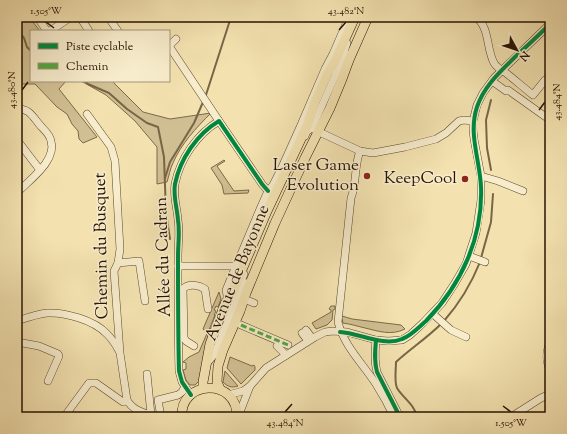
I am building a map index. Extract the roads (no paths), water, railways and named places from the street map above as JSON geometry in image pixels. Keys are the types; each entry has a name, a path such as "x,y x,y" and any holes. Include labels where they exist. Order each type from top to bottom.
{"main road":[{"name":"Avenue de Bayonne","path":"220,389 217,382 218,366 312,128 315,102 355,17"},
{"name":"Avenue de Bayonne","path":"204,388 203,382 210,344 225,304 232,293 267,211 312,128 332,102 368,17"},
{"path":"182,417 183,407 186,401 191,395 204,388 220,389 228,395 235,405 237,417"}],"street":[{"path":"37,17 48,30"},
{"path":"51,30 71,17"},
{"path":"80,17 88,30"},
{"path":"108,17 117,30"},
{"name":"Avenue de Bayonne","path":"228,300 226,290 260,209 268,191 273,186 324,70 350,17"},
{"path":"207,362 214,355 242,286 245,284 313,135 312,128 344,56 346,44 358,17"},
{"path":"344,56 348,53 365,17"},
{"path":"476,17 481,21 485,28 490,55 494,64 501,71 533,95 545,80"},
{"path":"228,395 250,386 266,368 310,339 325,332 347,332 376,340 402,340 410,335 433,314 473,257 481,200 481,176 474,139 473,121 477,105 483,93 501,71 550,24"},
{"path":"170,45 176,39"},
{"path":"170,47 268,191"},
{"path":"492,81 506,91 508,90 550,120"},
{"path":"17,109 23,109 30,113 50,136 52,142 52,152 49,160 17,193"},
{"name":"Chemin du Busquet","path":"87,114 111,147 115,161 120,249 118,263 114,271 120,353 127,400"},
{"name":"Allée du Cadran","path":"191,395 184,386 179,372 178,220 174,199 175,185 180,166 195,143 202,134 219,121"},
{"path":"312,128 360,151 373,153 436,139 460,121 473,121"},
{"path":"17,140 40,170"},
{"path":"360,151 357,156 354,192 351,198 338,322 340,332 377,385 394,417"},
{"path":"481,176 522,191"},
{"path":"473,257 485,262"},
{"path":"118,263 139,261 145,301"},
{"path":"178,266 236,266"},
{"path":"194,346 184,338 184,287 199,286 205,289 208,309"},
{"path":"244,299 254,303"},
{"path":"17,321 46,313 75,316 102,330 114,341 120,353"},
{"path":"433,314 451,330 466,337"},
{"path":"241,325 288,345"},
{"path":"304,332 310,339"},
{"path":"376,340 374,354 377,372 400,417"},
{"path":"17,342 39,346 58,354 59,356 48,381"},
{"path":"550,342 546,360 550,369"},
{"path":"277,346 286,355"},
{"path":"214,355 218,366"},
{"path":"64,417 89,383 96,383 122,402 127,400 130,406 135,410 153,416 147,374"},
{"path":"161,417 158,400 178,395 182,392 184,386"},
{"path":"237,417 250,386"},
{"path":"511,417 550,394"}],"waterway":[{"path":"205,98 231,17"},
{"path":"17,29 24,38 27,47 30,50"},
{"path":"86,82 109,93 127,109 147,123 158,127 164,157 166,213 170,239"},
{"path":"491,100 486,120 487,148 491,170"},
{"path":"165,178 170,162 194,123 203,102"},
{"path":"481,258 491,222 493,194"},
{"path":"444,321 464,293 480,262"},
{"path":"417,417 414,409 397,388 395,379 396,362 441,324"}],"place":[{"name":"Laser Game Evolution","path":"367,176"},
{"name":"KeepCool","path":"465,179"}]}
